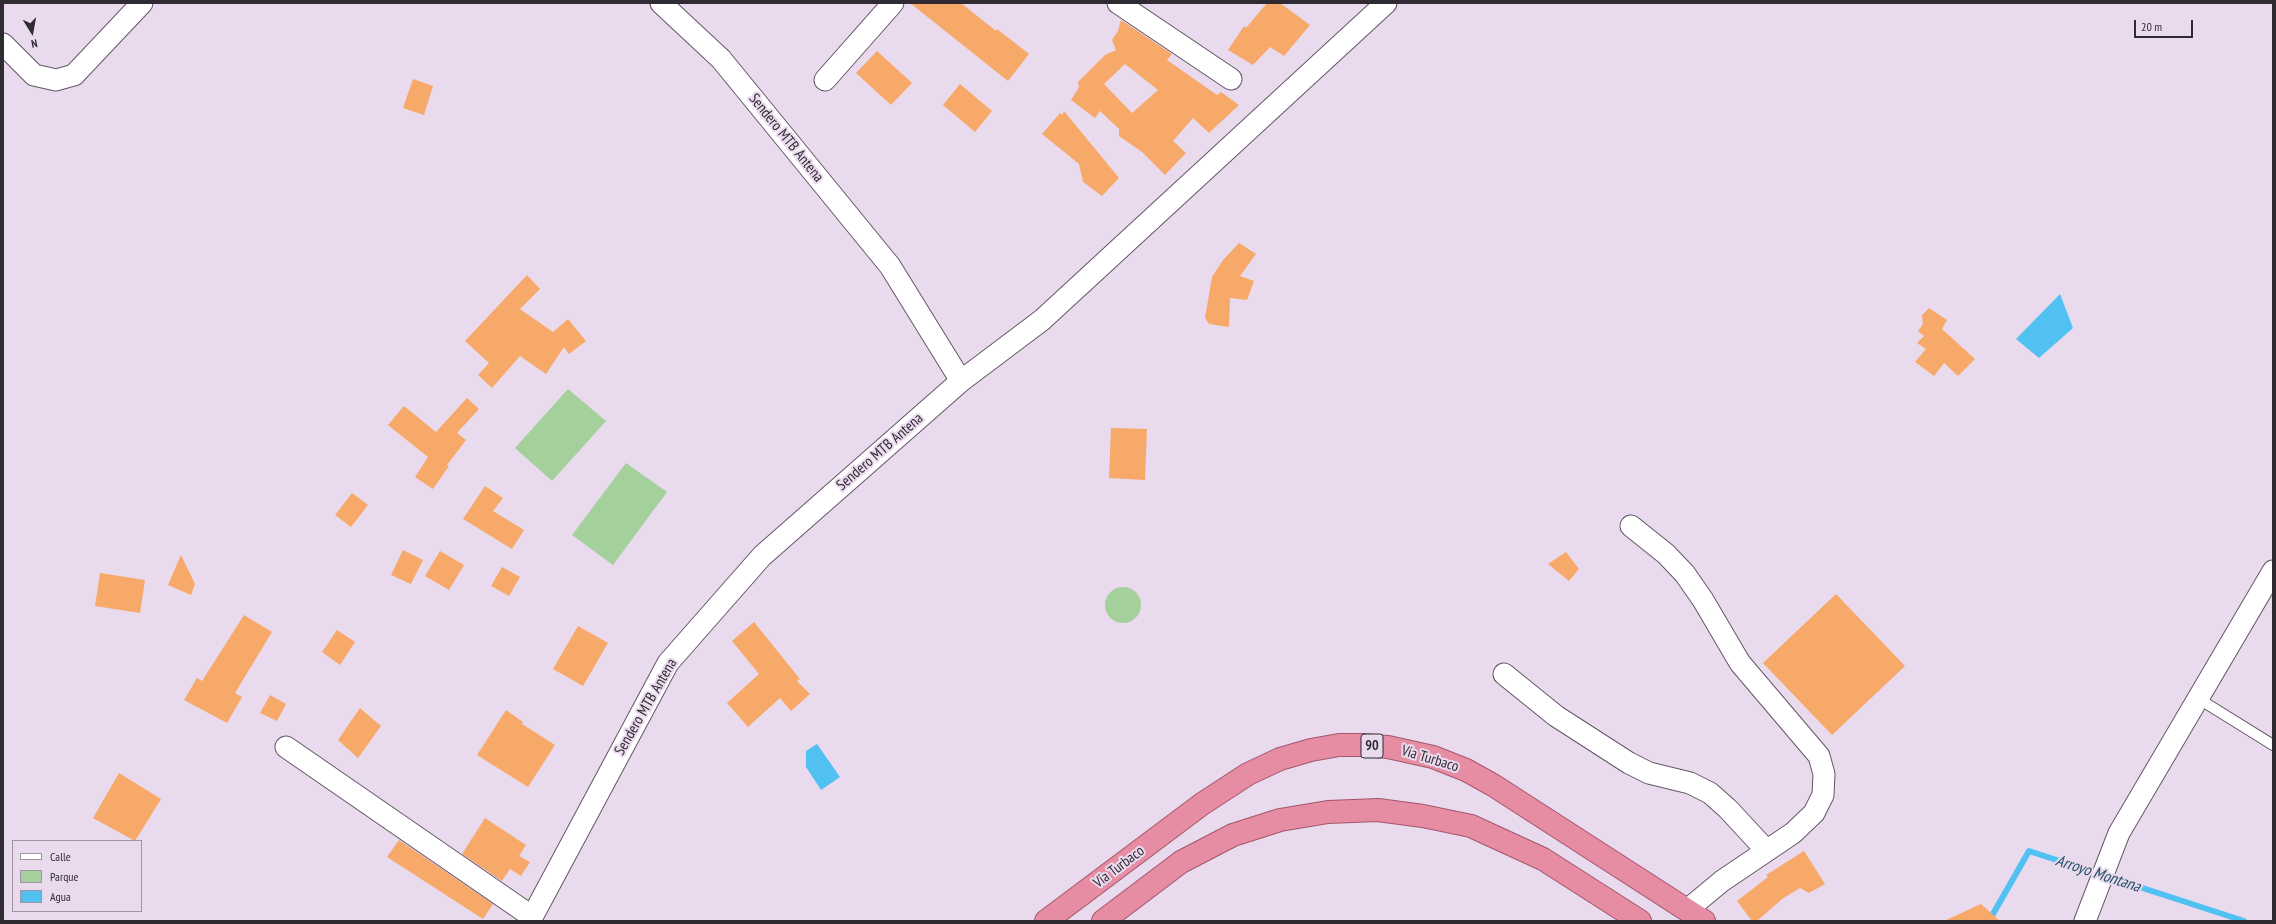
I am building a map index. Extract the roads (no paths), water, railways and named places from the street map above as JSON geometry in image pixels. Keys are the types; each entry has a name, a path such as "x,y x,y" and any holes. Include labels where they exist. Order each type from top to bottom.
{"highway":[{"name":"Vía Turbaco","path":"1046,921 1202,804 1248,774 1280,759 1311,750 1339,745 1388,747 1433,757 1466,770 1493,785 1695,915"},
{"path":"1103,921 1181,862 1233,835 1294,818 1328,812 1378,810 1423,816 1471,826 1543,859 1640,921"}],"street":[{"path":"3,44 34,75 56,80 74,74 142,3"},
{"name":"Sendero MTB Antena","path":"530,918 668,663 762,556 961,381 890,266 721,60 661,3"},
{"path":"825,80 893,3"},
{"path":"1118,3 1231,79"},
{"path":"961,381 1042,320 1386,3"},
{"path":"1631,526 1666,554 1685,574 1703,600 1740,663 1819,756 1824,774 1824,795 1814,813 1793,834 1766,850 1722,881 1695,915"},
{"path":"2085,921 2119,833 2273,571"},
{"path":"1504,674 1556,716 1610,751 1649,773 1690,783 1710,793 1728,809 1766,850"},
{"path":"286,747 530,918"}],"lane":[{"path":"2199,699 2273,745"}],"water":[{"path":"2060,294 2073,328 2039,358 2016,339"},
{"path":"817,744 840,777 821,790 806,767 806,751"}],"waterway":[{"name":"Arroyo Montana","path":"1989,921 2029,851 2244,921"}]}
